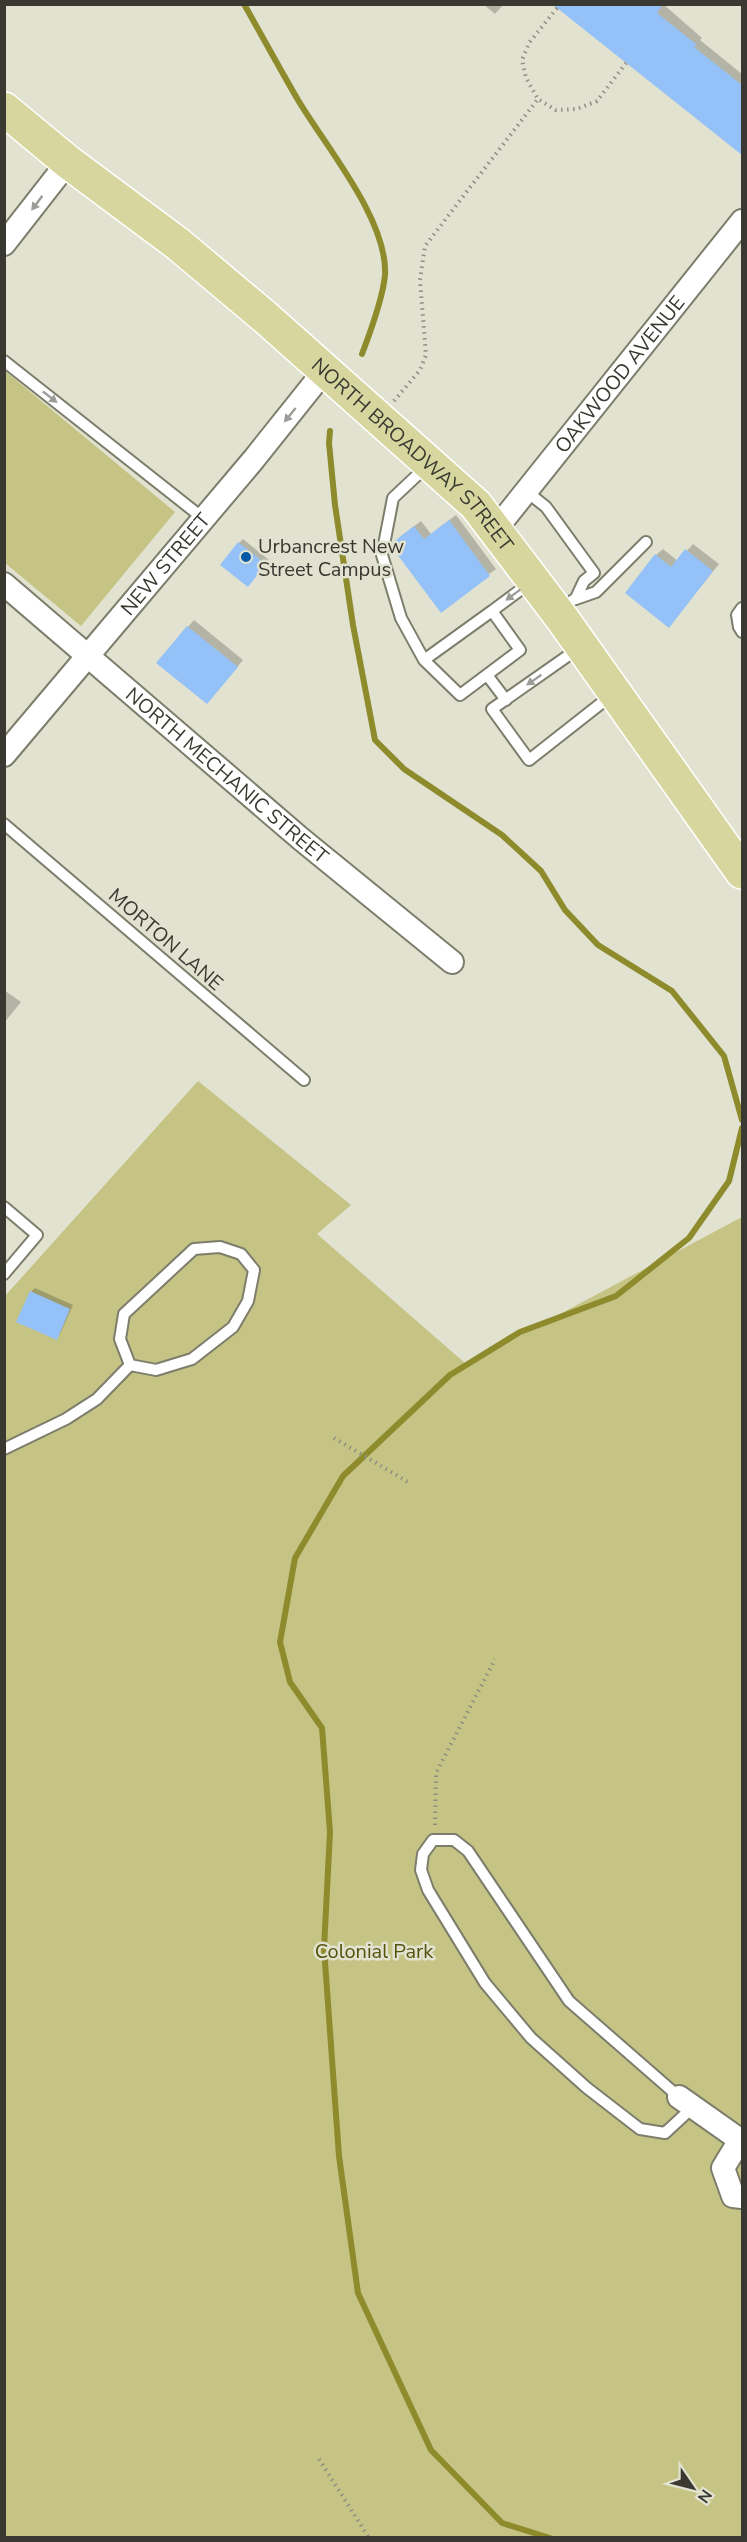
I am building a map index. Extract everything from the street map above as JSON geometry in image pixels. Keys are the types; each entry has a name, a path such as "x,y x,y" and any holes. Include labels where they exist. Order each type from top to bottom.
{"main road":[{"name":"NORTH BROADWAY STREET","path":"4,109 68,162 178,244 380,417 476,505 534,580 566,604 582,646 742,870"}],"street":[{"path":"4,244 68,162"},
{"name":"OAKWOOD AVENUE","path":"496,529 742,221"},
{"name":"NEW STREET","path":"4,755 204,519 326,370"},
{"name":"NORTH MECHANIC STREET","path":"4,584 301,839 452,962"},
{"path":"686,2102 741,2140 723,2168 734,2196 742,2197"}],"lane":[{"path":"4,361 204,519"},
{"path":"430,462 393,498 382,555 401,618 424,660 460,695 520,650 492,611"},
{"path":"526,491 546,507 594,573 584,581 566,604"},
{"path":"566,604 596,592 646,542"},
{"path":"424,660 534,580"},
{"path":"742,608 737,615 742,632"},
{"path":"582,646 492,709 529,760 615,692"},
{"path":"487,675 506,699"},
{"name":"MORTON LANE","path":"4,824 304,1080"},
{"path":"4,1207 37,1235 4,1274"},
{"path":"220,1246 241,1254 254,1270 248,1301 233,1327 192,1359 156,1370 130,1365 120,1339 124,1314 194,1249 220,1246"},
{"path":"4,1449 74,1414 97,1399 130,1365"},
{"path":"434,1840 454,1840 468,1851 569,2001 686,2102 665,2133 640,2129 587,2088 531,2038 485,1983 428,1890 421,1869 423,1854 434,1840"}],"path":[{"path":"557,8 529,43 522,60 526,78 538,99 556,110 577,110 597,101 626,63"},
{"path":"380,417 420,370 426,355 420,280 425,246 538,99"},
{"path":"334,1438 408,1482"},
{"path":"435,1825 436,1773 495,1659"},
{"path":"319,2459 369,2538"}],"green space":[{"path":"5,371 175,512 81,626 5,563"},
{"name":"Colonial Park","path":"198,1081 351,1205 317,1234 466,1364 742,1217 742,2537 5,2538 5,1296"}],"building":[{"path":"552,4 663,4 657,13 697,45 694,47 742,85 742,155"},
{"path":"449,520 490,576 441,613 391,546 414,526 424,539"},
{"path":"238,542 266,564 248,587 220,565"},
{"path":"685,549 713,571 669,628 625,593 655,554 671,567"},
{"path":"187,626 238,667 207,704 156,663"},
{"path":"30,1291 70,1309 57,1340 16,1322"}],"waterway":[{"path":"244,4 298,100 353,185 377,231 383,254 384,284 362,354"},
{"path":"330,431 329,443 335,505 353,625 375,740 404,769 502,835 541,871 565,910 598,945 672,991 724,1056 742,1120"},
{"path":"550,2538 502,2523 431,2450 358,2293 339,2156 324,1948 330,1832 322,1728 290,1682 280,1642 295,1558 343,1476 450,1375 520,1332 616,1296 689,1238 729,1181 742,1128"}],"place":[{"name":"Urbancrest New Street Campus","path":"246,557"}]}
